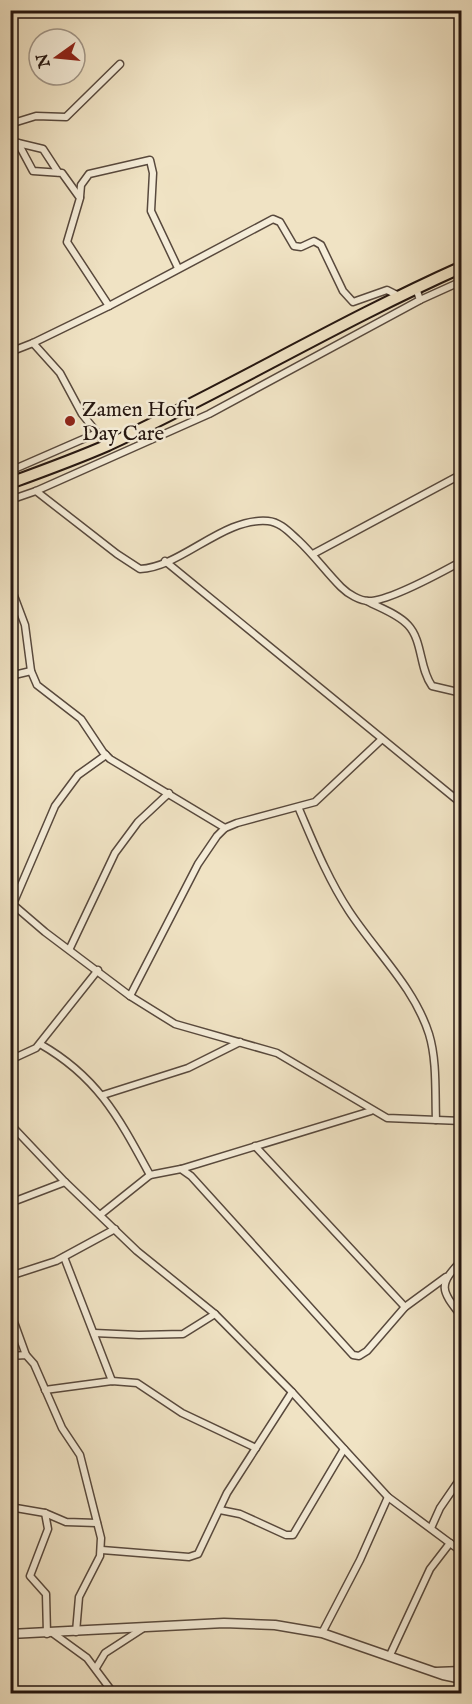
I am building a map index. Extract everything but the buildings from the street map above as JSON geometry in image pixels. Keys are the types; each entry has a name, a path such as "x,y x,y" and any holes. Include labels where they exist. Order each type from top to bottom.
{"main road":[{"path":"10,483 107,445 251,374 399,296 462,267"}],"street":[{"path":"10,124 36,116 66,117 120,64"},
{"path":"10,141 43,149 58,172 65,176 80,198"},
{"path":"18,143 33,171 45,174 58,172"},
{"path":"109,306 67,242 80,198 81,185 88,174 150,160 153,173 151,212 178,268"},
{"path":"10,352 109,306 178,268 276,219 294,246 301,247 314,242 321,245 343,291 353,302 387,290 399,296"},
{"path":"10,500 36,492 209,414 420,300 462,281"},
{"path":"416,288 420,300"},
{"path":"33,343 60,373 82,414 107,445"},
{"path":"10,471 97,433"},
{"path":"313,554 462,474"},
{"path":"36,492 131,565 148,569 244,525 267,521 282,527 313,554 342,588 410,627 416,640 421,663 432,686 462,693"},
{"path":"165,561 462,804"},
{"path":"367,601 380,599 462,561"},
{"path":"10,585 24,625 31,671 37,686 81,719 106,755 225,828"},
{"path":"10,676 31,671"},
{"path":"130,996 198,864 225,828 299,808 325,795 382,739"},
{"path":"106,755 78,775 55,806 12,903 45,932 70,948 130,996 175,1024 193,1031 277,1053 371,1111 387,1118 462,1121"},
{"path":"70,948 121,845 138,822 169,793"},
{"path":"299,808 332,882 349,911 405,986 424,1020 432,1047 436,1120"},
{"path":"10,1060 40,1044 98,970"},
{"path":"103,1095 188,1068 240,1042"},
{"path":"40,1044 60,1055 103,1095 150,1174"},
{"path":"100,1215 150,1174 181,1169 371,1111"},
{"path":"10,1124 115,1230 154,1266 215,1314 292,1392 388,1497 462,1552"},
{"path":"255,1146 405,1307"},
{"path":"181,1169 191,1176 353,1355 359,1356 367,1351 405,1307 446,1277 462,1260"},
{"path":"10,1203 65,1182"},
{"path":"10,1276 64,1257 115,1230"},
{"path":"64,1257 112,1382"},
{"path":"446,1277 445,1293 462,1317"},
{"path":"10,1311 26,1355 34,1364 62,1428 80,1455 97,1523 102,1550 98,1564 79,1597 76,1632"},
{"path":"94,1333 183,1334 215,1314"},
{"path":"10,1356 26,1355"},
{"path":"45,1390 112,1382 137,1383 182,1413 256,1448"},
{"path":"102,1550 194,1557 201,1550 227,1493 292,1392"},
{"path":"220,1510 240,1514 286,1535 293,1535 344,1449"},
{"path":"431,1528 453,1484 462,1476"},
{"path":"322,1633 360,1560 388,1497"},
{"path":"10,1507 45,1513 66,1522 97,1523"},
{"path":"45,1513 48,1529 30,1576 46,1594 51,1634 96,1668 114,1694"},
{"path":"390,1655 430,1569 450,1543"},
{"path":"12,1633 51,1634 248,1623 322,1633 462,1679"},
{"path":"96,1668 105,1653 142,1629"},
{"path":"432,1671 462,1670"}],"place":[{"name":"Zamen Hofu Day Care","path":"70,421"}]}
